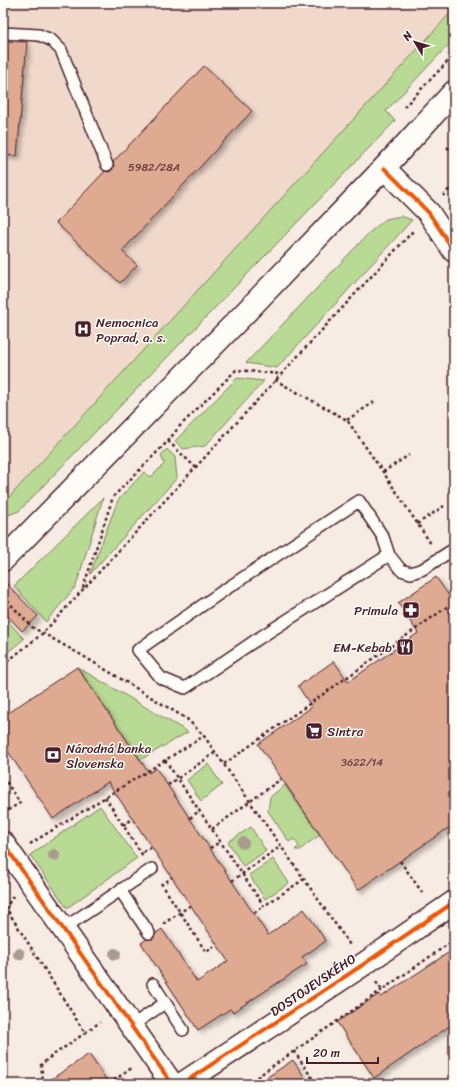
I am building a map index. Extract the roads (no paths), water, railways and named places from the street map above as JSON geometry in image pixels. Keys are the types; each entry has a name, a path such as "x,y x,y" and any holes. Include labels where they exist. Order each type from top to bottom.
{"street":[{"path":"3,560 243,315 384,168 454,92"},
{"path":"384,168 429,213 454,251"},
{"path":"7,849 64,928 172,1084"},
{"name":"DOSTOJEVSKÉHO","path":"182,1084 364,964 454,902"}],"lane":[{"path":"3,33 39,35 51,40 61,50 107,165"},
{"path":"389,555 253,642 185,688 161,678 138,650 359,501 383,537 389,555 401,570 411,573 423,569 454,549"},
{"path":"64,928 152,869"},
{"path":"120,890 149,933"},
{"path":"152,984 183,1030"},
{"path":"131,1026 165,1003"}],"place":[{"name":"Nemocnica Poprad, a. s.","path":"83,329"},
{"name":"Primula","path":"411,610"},
{"name":"EM-Kebab","path":"405,647"},
{"name":"Sintra","path":"314,731"},
{"name":"Národná banka Slovenska","path":"53,755"}]}
